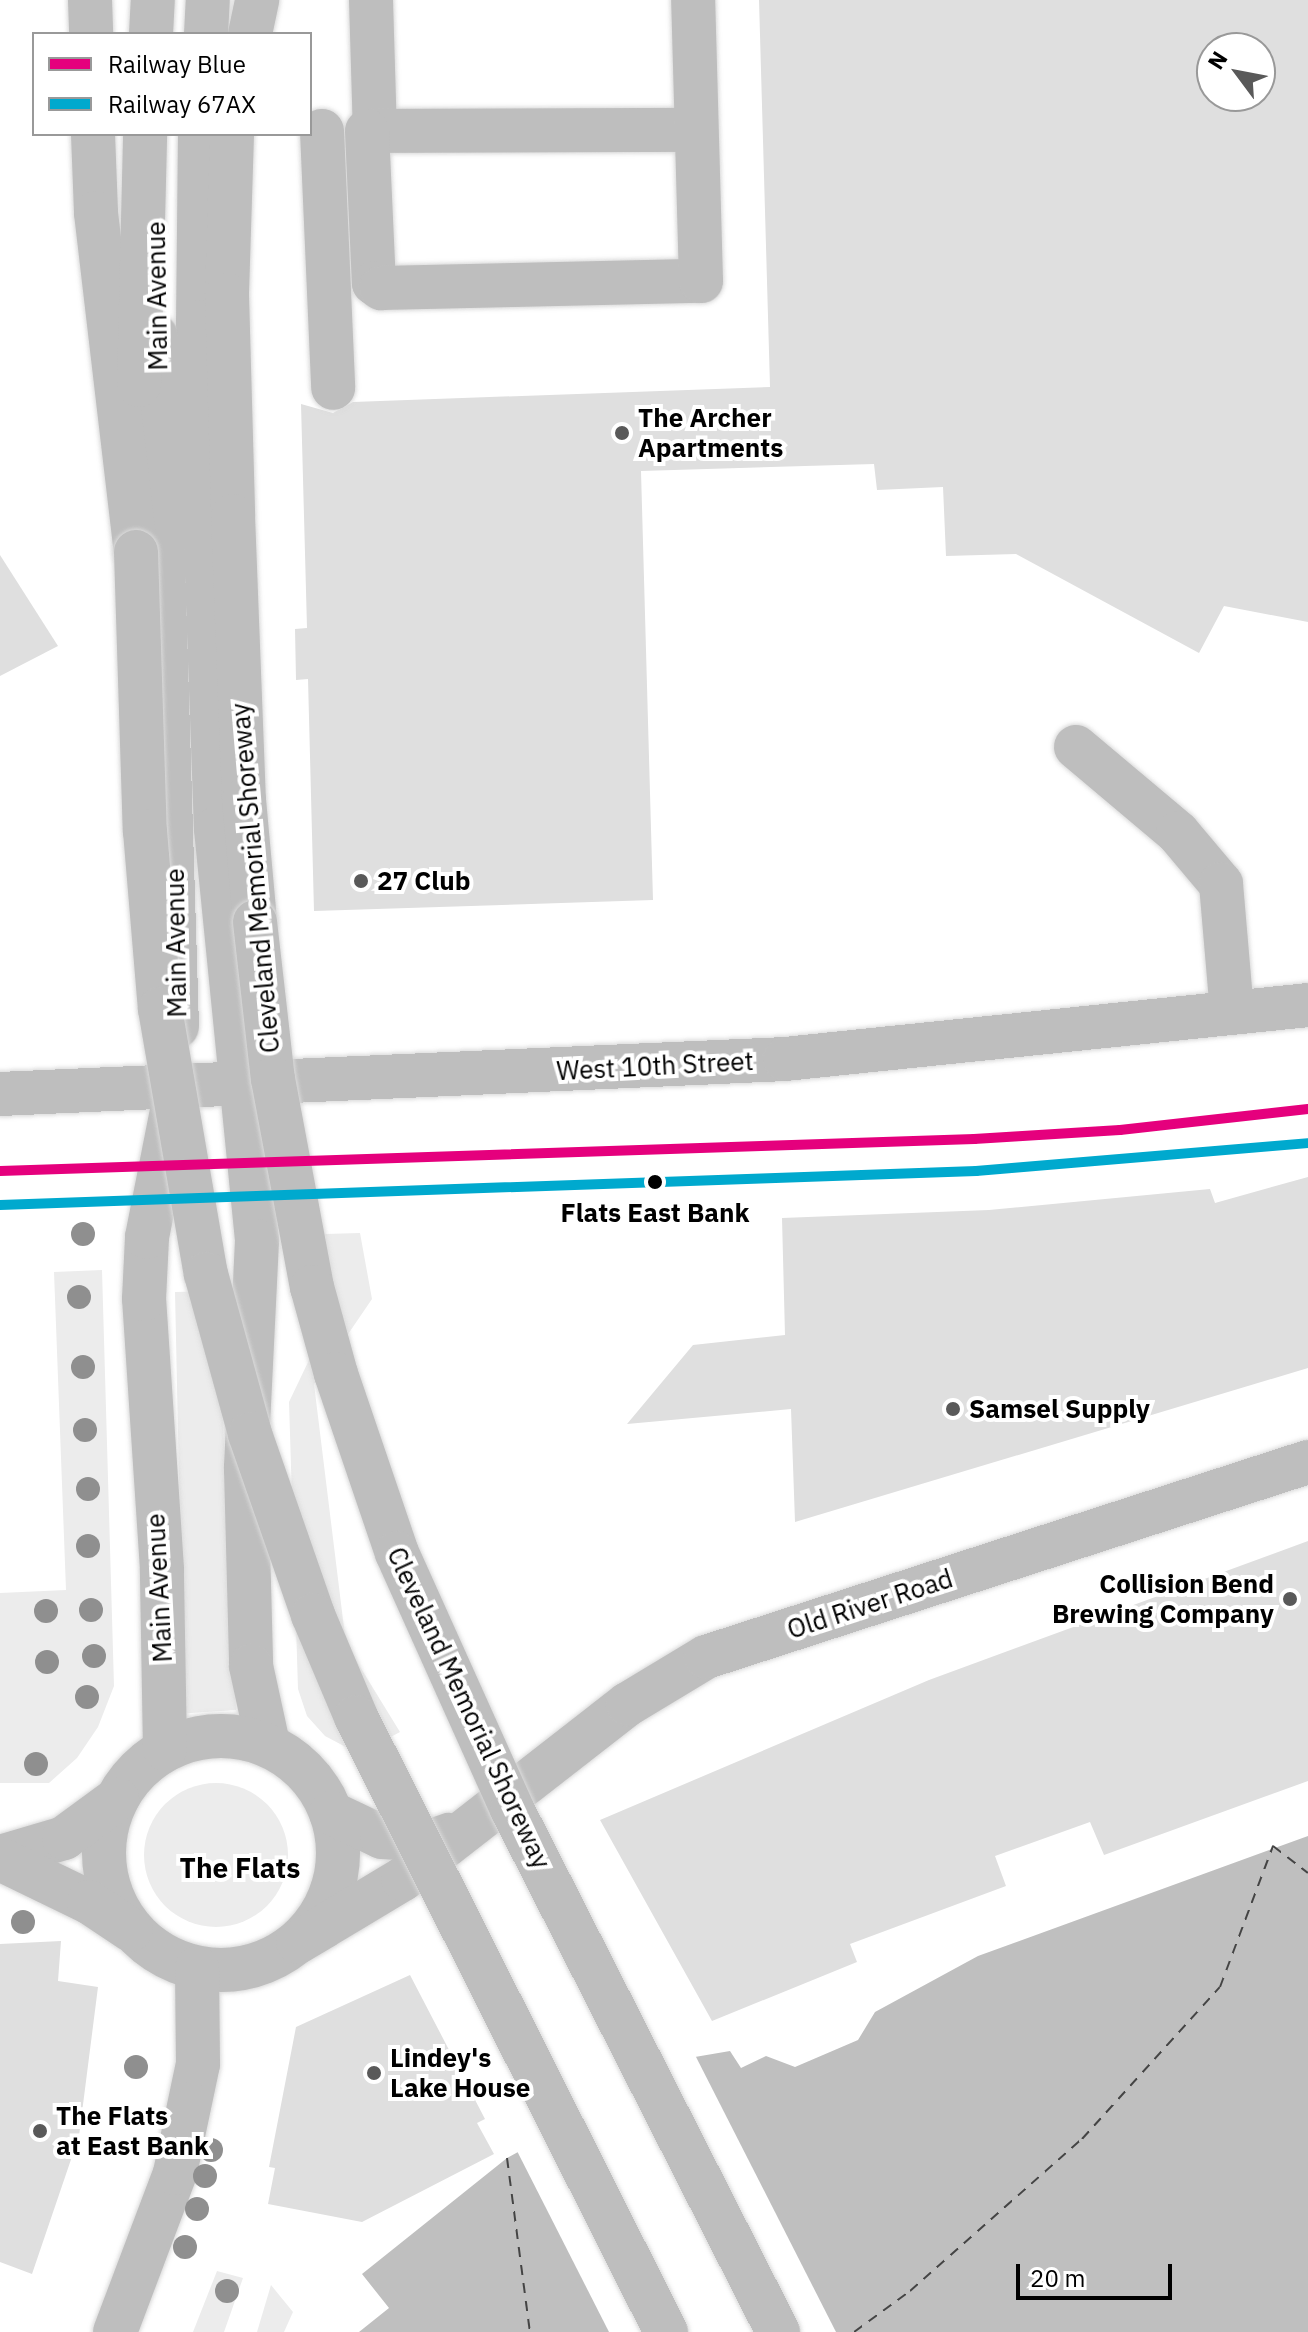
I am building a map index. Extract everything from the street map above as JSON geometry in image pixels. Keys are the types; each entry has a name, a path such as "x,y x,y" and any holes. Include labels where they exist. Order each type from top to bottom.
{"main road":[{"path":"90,0 91,32"},
{"path":"151,32 153,0"},
{"path":"165,32 168,0"},
{"path":"206,32 208,0"},
{"path":"236,32 237,0"},
{"path":"250,32 257,0"},
{"path":"371,0 374,283 381,288 701,281 693,0"},
{"path":"333,388 316,131 696,130"},
{"path":"93,136 96,213 136,552"},
{"path":"145,136 136,552 145,831 160,1009 206,1274 250,1434 313,1615 356,1717 666,2332"},
{"name":"Main Avenue","path":"158,136 157,345 179,988 176,1089 147,1237 144,1284 164,1593 165,1749"},
{"name":"Main Avenue","path":"200,136 198,322 211,710 224,937 257,1241 246,1469 251,1666 268,1744"},
{"name":"Cleveland Memorial Shoreway","path":"232,136 227,295 244,800 260,991 312,1287 365,1467 437,1651 778,2332"},
{"path":"1076,747 1178,833 1221,884 1232,1013"},
{"name":"West 10th Street","path":"0,1094 240,1088 785,1059 1308,1005"},
{"name":"Old River Road","path":"298,1942 403,1879 474,1827 628,1704 706,1657 1308,1462"},
{"path":"0,1858 89,1902 163,1956 197,1968 233,1970 268,1961 298,1942 322,1914 335,1880 338,1844 331,1813 317,1785 295,1761 268,1744 234,1736 210,1737 165,1749 138,1770 117,1799 105,1832 104,1868 115,1904 135,1933"},
{"path":"0,1858 64,1838 117,1799"},
{"name":"Old River Road","path":"331,1813 382,1837 435,1840 474,1827"},
{"path":"115,2332 175,2173 198,2064 197,1968"}],"shaded area":[{"path":"360,1233 372,1299 314,1384 346,1644 400,1732 359,1754 325,1736 307,1716 298,1689 289,1402 330,1316 325,1234"},
{"path":"102,1270 114,1686 98,1727 77,1758 49,1783 0,1783 0,1593 66,1590 54,1272"},
{"path":"217,1291 236,1710 175,1714 182,1618 175,1292"},
{"path":"216,1783 243,1789 267,1804 282,1828 288,1855 282,1882 267,1906 243,1921 216,1927 189,1921 165,1906 150,1882 144,1855 150,1828 165,1804 189,1789"},
{"path":"1308,1836 1308,2332 359,2332 389,2308 362,2274 507,2158 689,2058 730,2051 741,2068 766,2056 795,2067 858,2040 875,2012 978,1956"},
{"path":"217,2271 243,2278 224,2332 193,2332"},
{"path":"271,2285 293,2312 284,2332 257,2332"}],"pier":[{"path":"694,2053 836,2332 609,2332 516,2149"}],"building":[{"path":"759,0 1308,0 1308,622 1224,606 1199,653 1016,554 946,556 943,487 877,490 874,464 641,471 653,900 314,911 308,679 296,680 295,629 307,628 301,404 333,413 353,402 770,387"},
{"path":"0,555 58,646 0,676"},
{"path":"1308,1177 1308,1368 795,1522 791,1409 627,1424 693,1345 785,1335 782,1218 989,1210 1210,1189 1215,1203"},
{"path":"1308,1541 1308,1781 1104,1855 1090,1822 995,1856 1006,1886 850,1944 857,1962 712,2021 600,1820 929,1680"},
{"name":"The Flats at East Bank","path":"61,1941 58,1981 98,1987 79,2136 32,2274 0,2262 0,1944"},
{"name":"Lindey's Lake House","path":"410,1975 485,2119 477,2123 494,2154 362,2222 268,2204 275,2168 269,2167 296,2027"}],"ferry route":[{"path":"854,2332 910,2291 1082,2139 1220,1987 1273,1846 1308,1873"},
{"path":"507,2158 530,2332"}],"rail line":[{"name":"Blue","path":"0,1171 974,1139 1120,1130 1308,1109"},
{"name":"67AX","path":"0,1205 976,1171 1308,1143"}],"place":[{"name":"The Archer Apartments","path":"622,433"},
{"name":"27 Club","path":"361,881"},
{"name":"Flats East Bank","path":"655,1182"},
{"name":"Samsel Supply","path":"953,1409"},
{"name":"Collision Bend Brewing Company","path":"1290,1599"},
{"name":"Lindey's Lake House","path":"374,2073"},
{"name":"The Flats at East Bank","path":"40,2131"}],"district":[{"name":"The Flats","path":"240,1868"}]}
